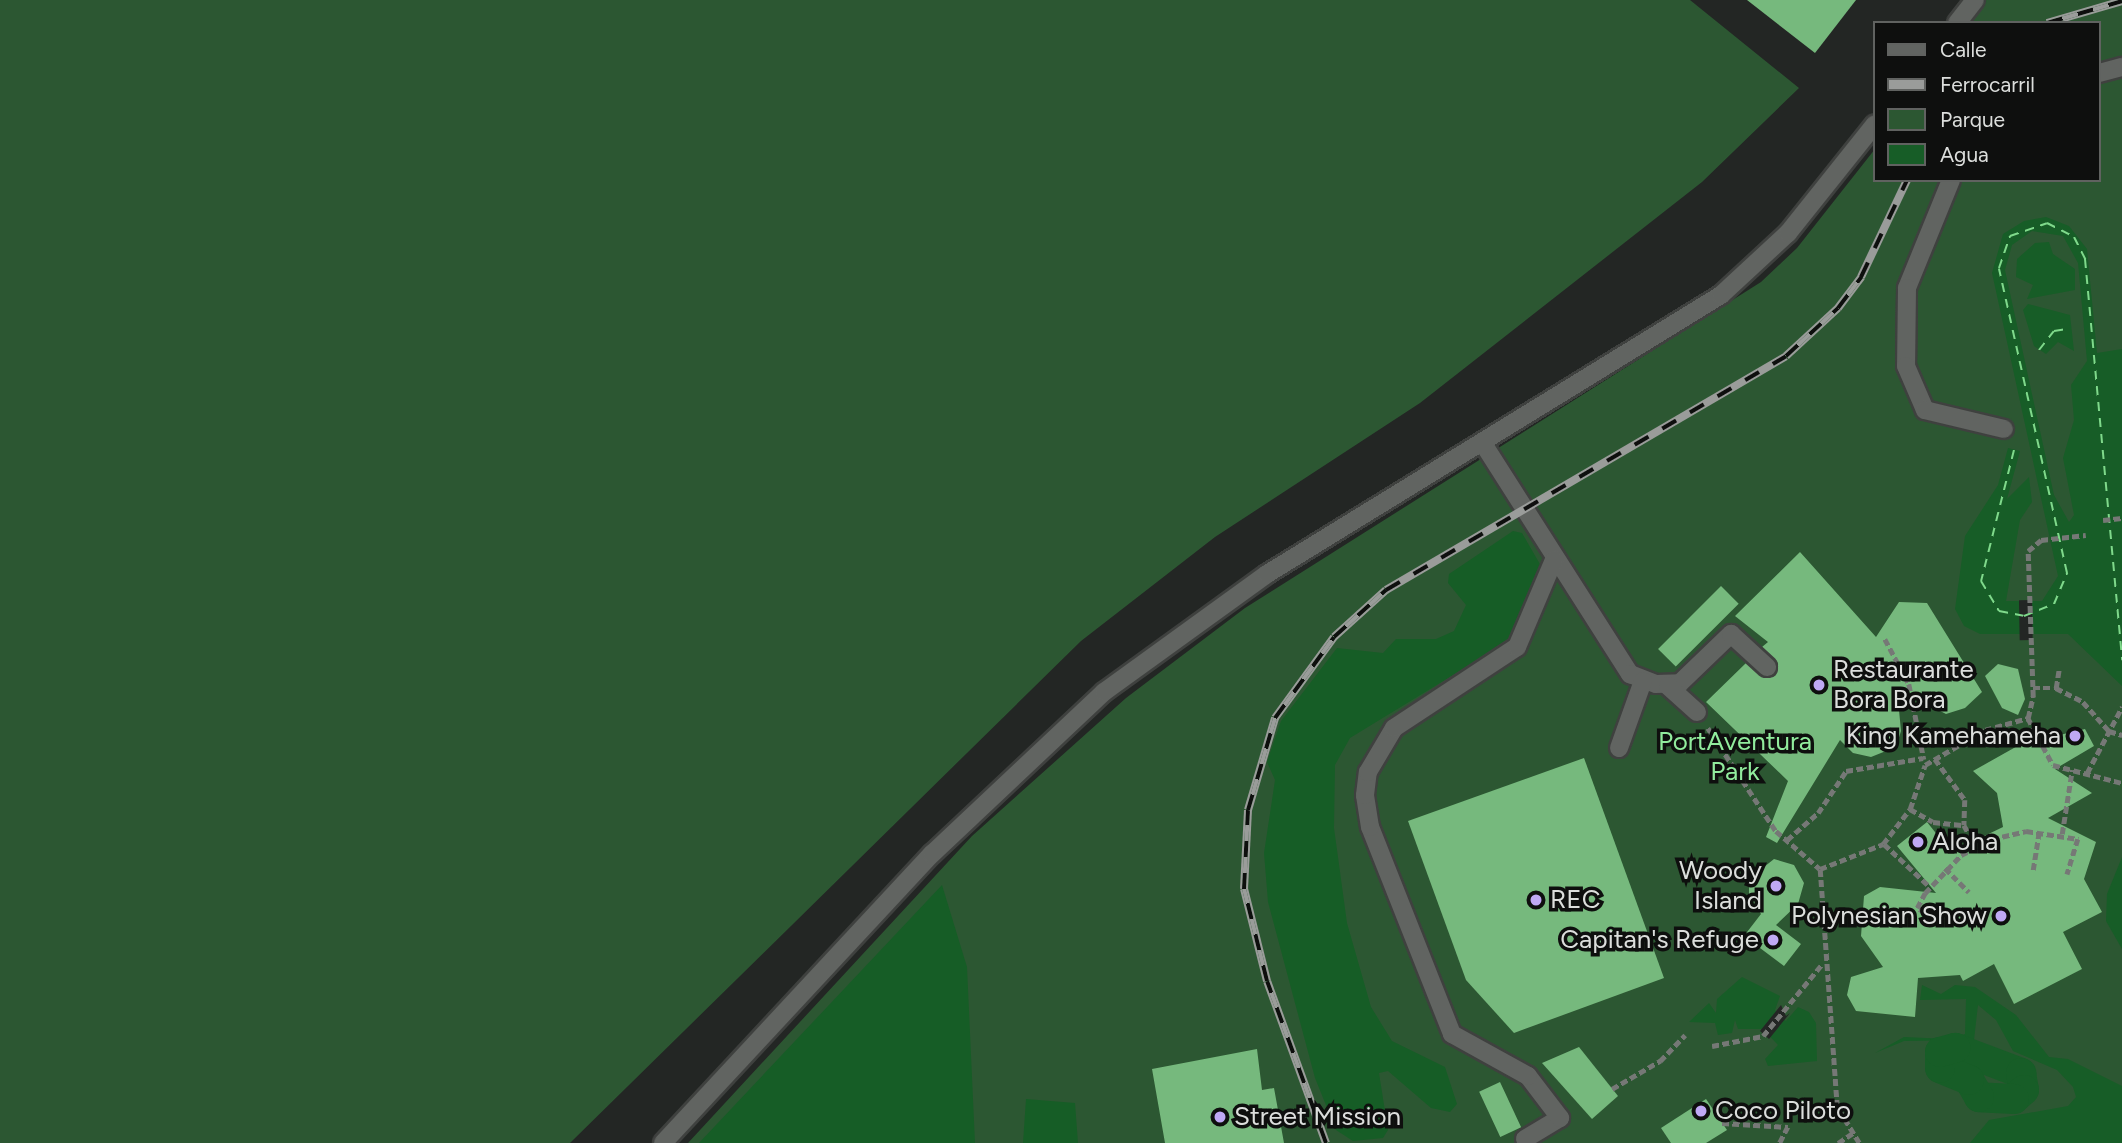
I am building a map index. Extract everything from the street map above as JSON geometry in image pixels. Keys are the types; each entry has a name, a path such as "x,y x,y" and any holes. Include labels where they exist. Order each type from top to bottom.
{"lane":[{"path":"1959,21 1975,0"},
{"path":"2101,72 2122,67"},
{"path":"663,1143 932,854 1104,692 1267,574 1484,445 1747,275 1874,125"},
{"path":"1950,182 1907,288 1906,366 1924,410 2004,429"},
{"path":"1484,445 1622,666 1643,681 1668,686 1680,683 1731,634 1767,667"},
{"path":"1525,1139 1560,1118 1528,1076 1452,1034 1370,827 1365,795 1368,772 1394,728 1517,647 1554,560"},
{"path":"1619,748 1643,681"},
{"path":"1668,686 1701,717"}],"path":[{"path":"2103,520 2122,518"},
{"path":"2086,535 2041,540 2028,551 2025,595 2027,658 2033,688 2028,718 2053,765 2122,783"},
{"path":"1820,869 1884,844 1910,809 1925,765 1909,684 1885,639"},
{"path":"2056,688 2059,669"},
{"path":"2033,688 2056,688 2083,702 2109,731 2122,735"},
{"path":"2087,773 2122,708"},
{"path":"1701,717 1787,840 1820,869 1823,963 1837,1107 1859,1143"},
{"path":"1925,765 1985,730 2028,718"},
{"path":"1787,840 1818,813 1846,771 1923,758"},
{"path":"1935,759 1965,800 1965,825 1976,846"},
{"path":"2062,834 2072,770"},
{"path":"1910,809 1933,822 1965,825"},
{"path":"2033,870 2039,832"},
{"path":"1944,922 1917,908 1929,886 1945,868 1976,846 2039,832 2062,834 2078,839 2067,874"},
{"path":"1884,844 1929,886"},
{"path":"1945,868 1969,892"},
{"path":"1712,1046 1763,1036 1823,963"},
{"path":"1612,1088 1660,1061 1685,1035"},
{"path":"1722,1123 1788,1126 1780,1143"},
{"path":"1838,1143 1853,1133"}],"green space":[{"path":"0,0 1690,0 1799,88 1702,182 1420,403 1215,537 1081,641 570,1143 0,1143"},
{"name":"PortAventura Park","path":"1976,0 2122,0 2122,1143 688,1143 972,836 1126,698 1245,608 1761,282 1797,248 1874,150 1874,182 2101,182 2101,21 1963,21"}],"shaded area":[{"path":"1513,531 1522,533 1541,566 1507,642 1350,738 1335,765 1334,828 1347,923 1371,1007 1392,1041 1445,1067 1457,1104 1450,1112 1431,1108 1388,1071 1379,1073 1388,1130 1383,1138 1353,1141 1336,1130 1315,1078 1268,902 1264,853 1275,780 1267,762 1281,721 1337,648 1383,653 1396,639 1436,639 1454,631 1466,605 1448,583 1449,574"},
{"path":"942,885 967,967 975,1143 699,1143"},
{"path":"1026,1099 1075,1103 1078,1143 1023,1143"}],"water":[{"path":"2046,217 2069,226 2087,249 2097,353 2122,349 2122,686 2068,634 1980,634 1964,626 1955,609 1965,536 1998,485 2008,448 2020,451 2007,499 2029,477 2032,502 2020,520 2006,601 2042,601 2058,576 1992,273 2003,234 2024,221","holes":["2032,231 2063,236 2078,263 2087,361 2071,385 2074,420 2063,458 2074,515 2069,522 2054,495 2005,270 2012,245"]},
{"path":"2049,242 2053,254 2075,269 2075,290 2027,299 2033,285 2016,277 2017,259 2035,243"},
{"path":"2028,304 2070,315 2074,351 2058,342 2046,354 2034,346 2023,310"},
{"path":"2122,857 2122,949 2106,921 2107,894"},
{"path":"1742,977 1780,996 1775,1010 1786,1021 1798,1007 1809,1012 1816,1023 1817,1061 1768,1066 1765,1059 1778,1045 1763,1029 1738,1029 1735,1020 1732,1033 1718,1035 1715,1023 1689,1022 1709,1003 1716,1013 1717,999"},
{"path":"1922,985 1941,994 1955,985 1975,987 2016,1015 2049,1057 2068,1059 2122,1086 2122,1143 1970,1143 1989,1120 2068,1106 2076,1097 2073,1087 2057,1070 2013,1051 1996,1020 1978,1005 1974,1040 1904,1041 1875,1053 1904,1037 1949,1039 1965,1034 1966,999 1920,1000"}],"pier":[{"path":"2019,600 2032,600 2033,640 2020,640"},
{"path":"1781,1005 1786,1016 1790,1013 1769,1039 1760,1031"}],"building":[{"path":"1747,0 1856,0 1815,53"},
{"path":"1800,552 1876,637 1899,602 1927,603 1982,692 1965,708 1946,714 1897,689 1901,731 1896,747 1871,757 1853,753 1840,740 1777,843 1766,837 1788,781 1706,702 1746,663 1764,678 1776,674 1778,663 1762,647 1768,642 1735,616"},
{"path":"1721,586 1739,604 1676,667 1658,649"},
{"path":"1998,664 2018,669 2025,699 2018,715 2002,708 1985,676"},
{"path":"2085,729 2094,746 2055,769 2092,793 2048,818 2096,842 2084,879 2102,912 2063,932 2082,969 2014,1004 1994,964 1963,981 1960,975 1918,978 1915,1017 1856,1011 1847,995 1851,977 1883,967 1861,936 1864,896 1880,887 1936,893 1897,846 1927,822 1951,852 2003,827 1997,793 1973,771 2021,744"},
{"name":"REC","path":"1584,758 1664,978 1514,1033 1466,980 1408,821"},
{"path":"1774,859 1794,865 1804,883 1798,904 1776,925 1801,944 1784,966 1744,936 1761,914 1749,895 1749,879"},
{"path":"1579,1047 1618,1096 1592,1119 1542,1063"},
{"name":"Street Mission","path":"1257,1049 1262,1090 1274,1088 1284,1143 1165,1143 1152,1069"},
{"path":"1500,1082 1521,1127 1500,1137 1479,1092"},
{"name":"Coco Piloto","path":"1706,1099 1727,1130 1706,1143 1671,1143 1661,1128"}],"waterway":[{"path":"1955,1048 2021,1073 2024,1090 2014,1099 1979,1097 1969,1080 1940,1068 1940,1052 1955,1048"}],"ferry route":[{"path":"2014,450 1981,581 1999,611 2024,616 2054,604 2067,573 1999,268 2010,236 2047,223 2074,237 2085,259 2122,660"},
{"path":"2039,350 2054,331 2067,329"}],"railway":[{"path":"2054,21 2122,1"},
{"path":"1326,1143 1267,981 1244,889 1248,810 1275,718 1334,637 1386,590 1786,356 1838,308 1861,277 1906,182"}],"place":[{"name":"Restaurante Bora Bora","path":"1819,685"},
{"name":"King Kamehameha","path":"2075,736"},
{"name":"Aloha","path":"1918,842"},
{"name":"Woody Island","path":"1776,886"},
{"name":"REC","path":"1536,900"},
{"name":"Polynesian Show","path":"2001,916"},
{"name":"Capitan's Refuge","path":"1773,940"},
{"name":"Coco Piloto","path":"1701,1111"},
{"name":"Street Mission","path":"1220,1117"}]}
